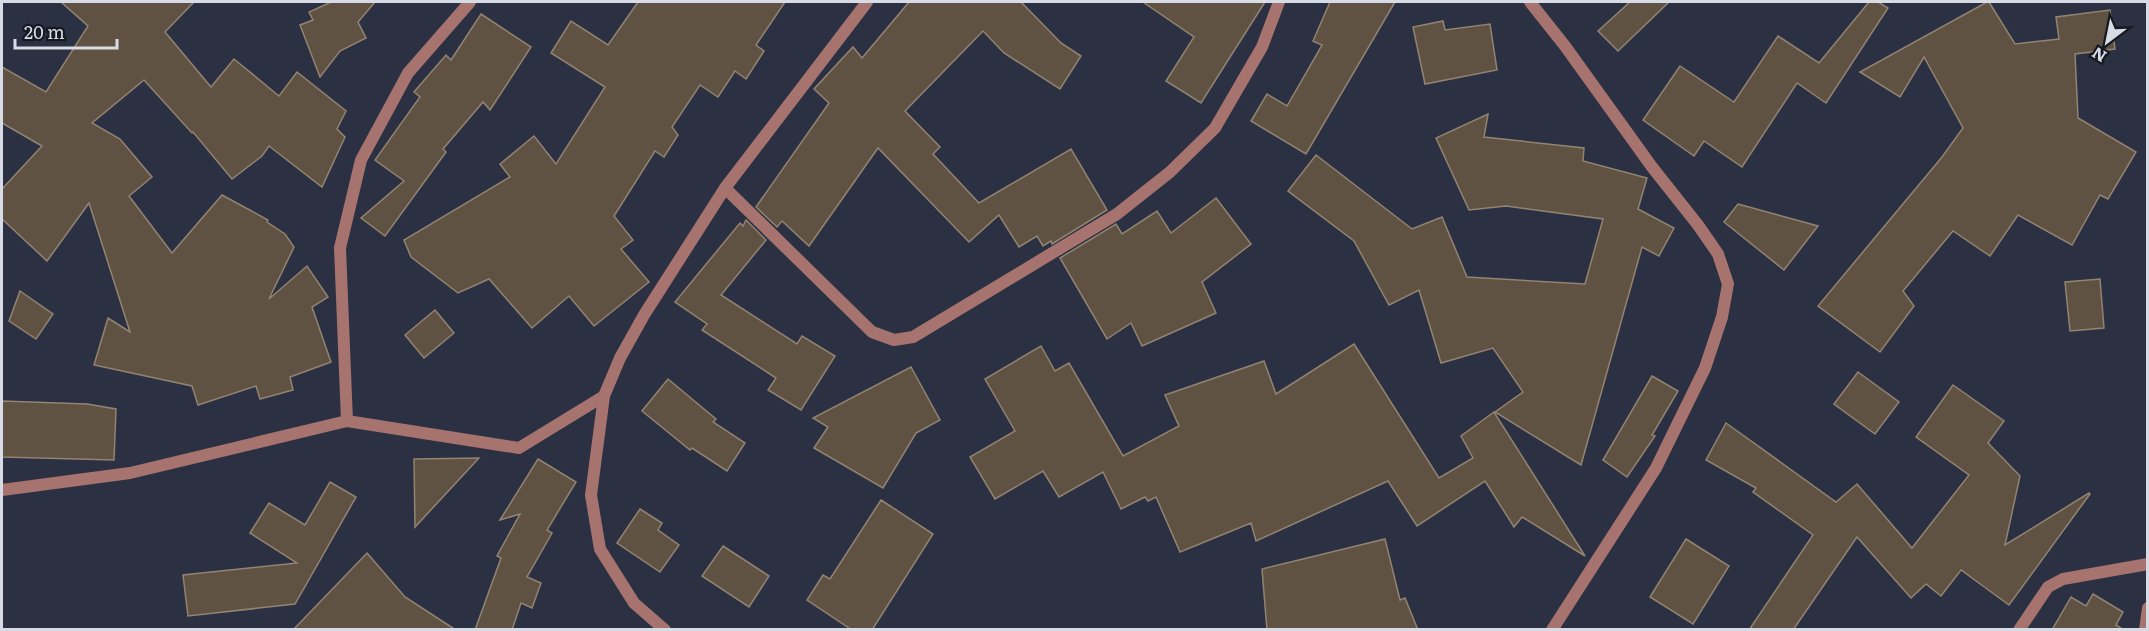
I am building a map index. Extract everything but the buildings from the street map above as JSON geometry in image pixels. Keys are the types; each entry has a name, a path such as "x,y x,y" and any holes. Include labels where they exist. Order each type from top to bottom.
{"street":[{"path":"347,421 340,248 361,160 408,73 470,2"},
{"path":"665,630 634,603 600,549 591,495 604,396 620,358 644,315 725,188 867,2"},
{"path":"725,188 872,332 894,340 913,337 1117,214 1170,172 1215,128 1262,47 1279,2"},
{"path":"1530,2 1565,46 1652,167 1698,225 1718,254 1728,284 1722,317 1705,368 1656,468 1552,630"},
{"path":"2,490 130,473 347,421 519,448 604,396"},
{"path":"2019,630 2048,587 2063,579 2148,564"},
{"path":"2145,630 2148,608"}]}
